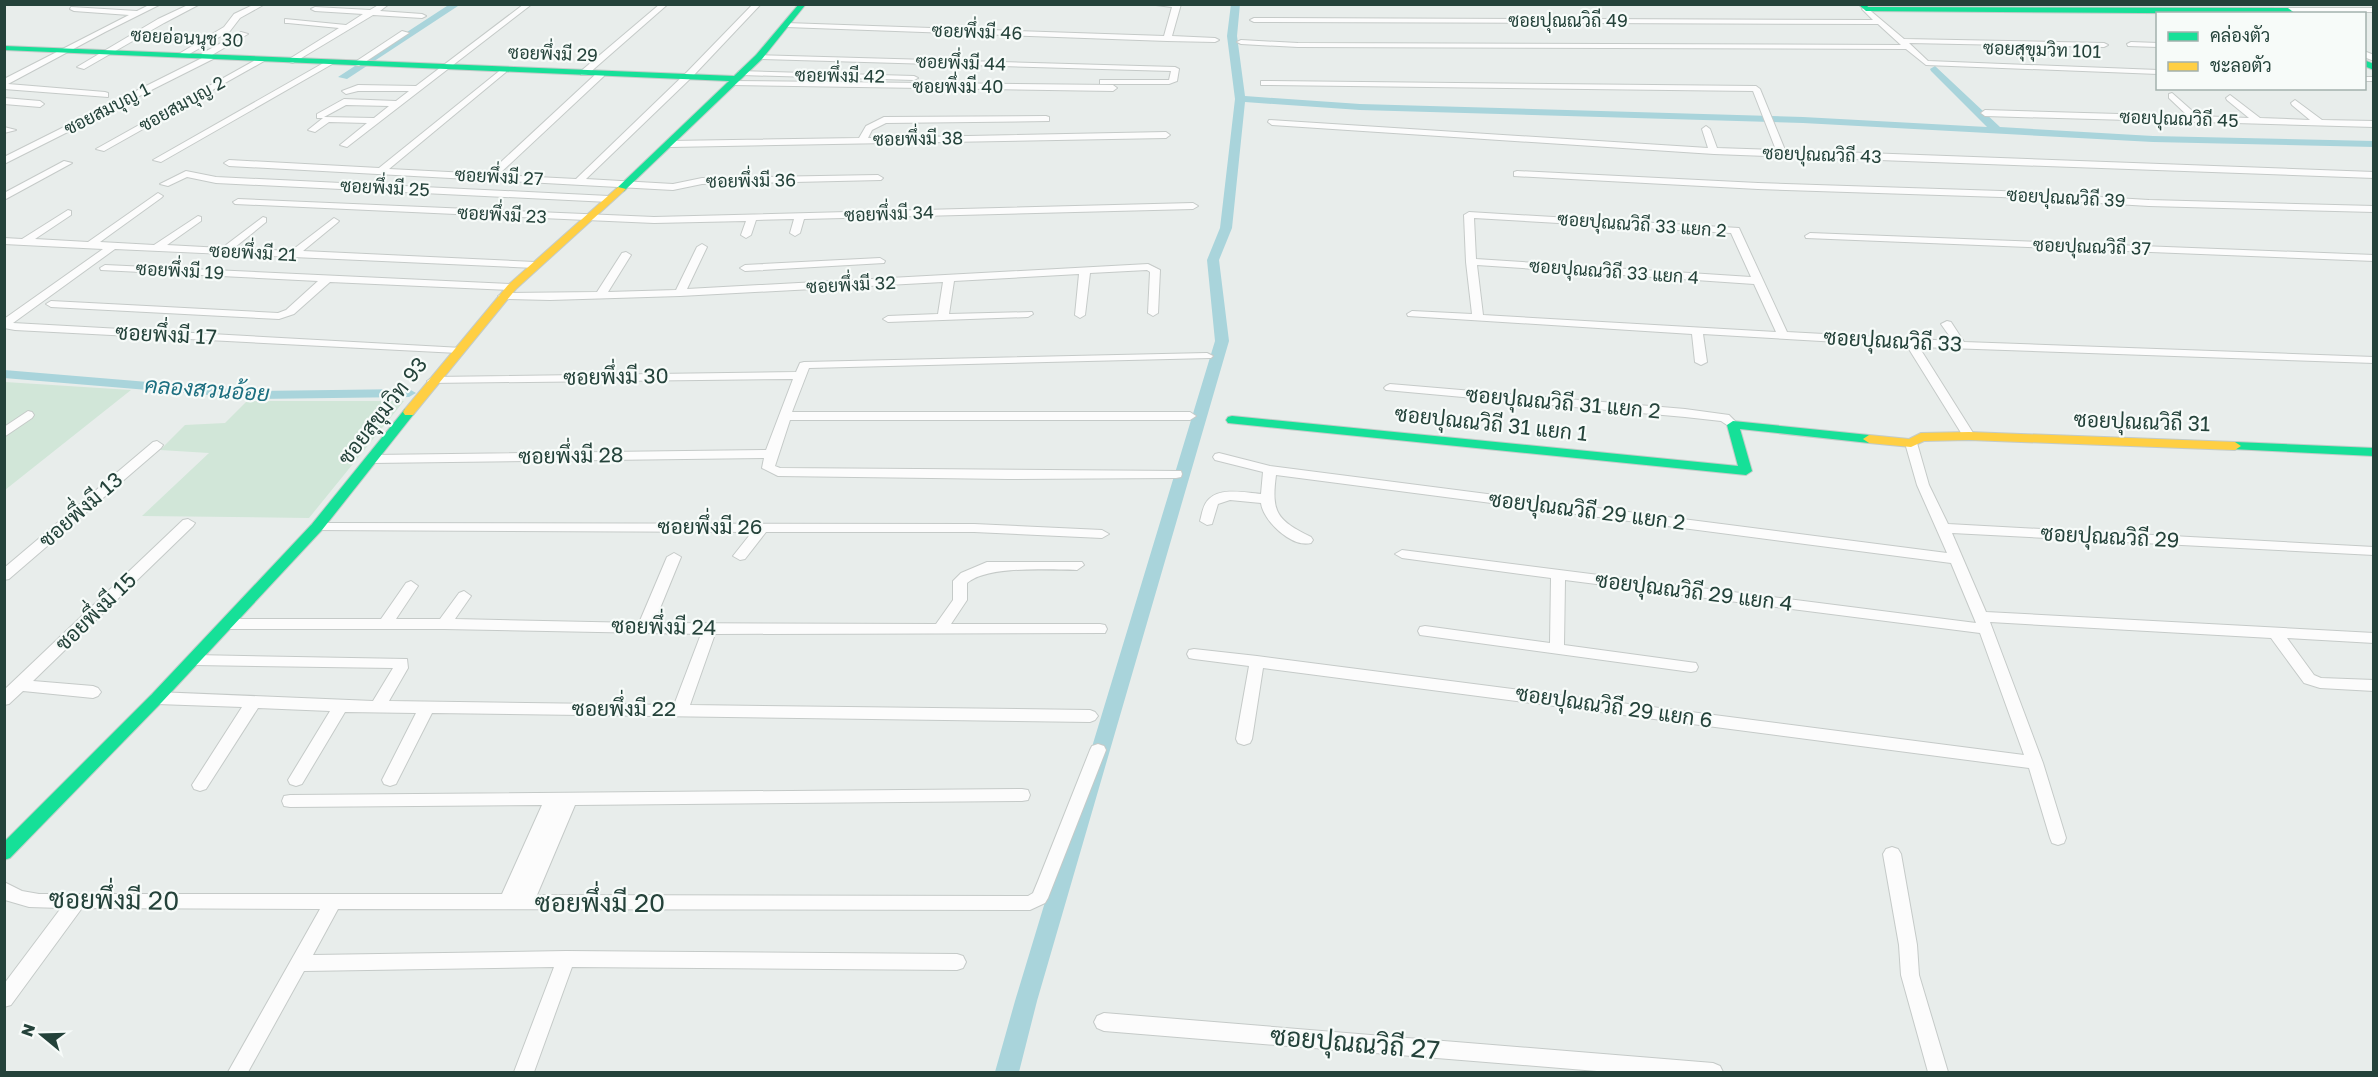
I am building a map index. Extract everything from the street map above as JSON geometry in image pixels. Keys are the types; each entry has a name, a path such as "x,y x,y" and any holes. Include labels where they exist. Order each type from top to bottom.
{"street":[{"path":"4,84 64,50 158,4"},
{"path":"81,67 161,21 197,4"},
{"path":"181,55 227,29 237,16 262,4"},
{"path":"290,61 386,4"},
{"path":"344,145 529,4"},
{"path":"584,73 665,4"},
{"path":"578,182 687,77 758,4"},
{"name":"ซอยสุขุมวิท 93","path":"4,853 158,698 317,527 508,291 670,144 737,79 759,57 803,4"},
{"path":"1151,4 1177,5 1167,39"},
{"path":"2311,4 2321,10"},
{"path":"1864,7 1910,47"},
{"name":"ซอยสุขุมวิท 101","path":"1864,7 2179,7 2290,12"},
{"path":"74,9 138,13"},
{"path":"315,9 422,16"},
{"path":"2290,12 2373,10"},
{"name":"ซอยปุณณวิถี 49","path":"1254,20 1297,33 1570,46 1910,47"},
{"path":"288,21 348,27"},
{"path":"1557,21 1561,30"},
{"name":"ซอยปุณณวิถี 49","path":"1297,33 1557,21 1881,22"},
{"name":"ซอยพึ่งมี 46","path":"786,26 1215,40"},
{"path":"361,65 405,33"},
{"path":"1241,42 1297,33"},
{"name":"ซอยสมบุญ 1","path":"7,159 207,56 244,34"},
{"path":"1566,38 1570,46"},
{"path":"1902,41 2104,45"},
{"path":"2131,44 2156,45"},
{"name":"ซอยสุขุมวิท 101","path":"1910,47 1926,63 2156,72"},
{"name":"ซอยอ่อนนุช 30","path":"4,48 109,51 361,65"},
{"name":"ซอยพึ่งมี 44","path":"759,57 1163,67"},
{"name":"ซอยสมบุญ 2","path":"101,148 262,60"},
{"path":"158,160 330,63"},
{"name":"ซอยพึ่งมี 29","path":"361,65 737,79"},
{"path":"1103,82 1106,67"},
{"name":"ซอยพึ่งมี 42","path":"737,79 1173,81 1175,69 1163,67"},
{"path":"381,171 503,70"},
{"path":"490,177 602,74"},
{"name":"ซอยพึ่งมี 40","path":"737,79 1184,89"},
{"path":"1264,83 1756,89 1782,154"},
{"path":"4,84 105,95"},
{"path":"346,91 358,88 418,89"},
{"path":"2172,96 2196,119"},
{"path":"2230,98 2258,121"},
{"path":"4,101 40,104"},
{"path":"320,116 344,102 398,104"},
{"path":"2295,103 2320,123"},
{"name":"ซอยปุณณวิถี 45","path":"1985,113 2373,124"},
{"path":"312,130 327,119 376,121"},
{"path":"862,140 869,128 884,120 1046,119"},
{"name":"ซอยปุณณวิถี 43","path":"1272,122 1714,151 2373,175"},
{"path":"1706,129 1714,151"},
{"name":"ซอยพึ่งมี 38","path":"670,144 1166,135"},
{"path":"4,197 67,163"},
{"name":"ซอยพึ่งมี 27","path":"229,163 624,185"},
{"name":"ซอยพึ่งมี 25","path":"165,184 186,174 216,180 609,199"},
{"name":"ซอยปุณณวิถี 39","path":"1517,174 1758,186 2001,194 2149,203 2373,209"},
{"name":"ซอยพึ่งมี 36","path":"624,185 673,187 702,181 878,178"},
{"path":"4,189 16,191"},
{"path":"90,245 158,196"},
{"name":"ซอยพึ่งมี 23","path":"238,202 586,218"},
{"name":"ซอยพึ่งมี 34","path":"586,218 752,218 1193,206"},
{"path":"24,242 68,213"},
{"name":"ซอยปุณณวิถี 33 แยก 2","path":"1470,262 1469,215 1735,230 1783,336"},
{"path":"795,233 800,217"},
{"path":"746,235 752,218"},
{"path":"156,248 198,219"},
{"path":"224,251 263,220"},
{"path":"292,255 334,221"},
{"name":"ซอยปุณณวิถี 37","path":"1810,236 2373,258"},
{"name":"ซอยพึ่งมี 21","path":"4,242 534,265"},
{"name":"ซอยพึ่งมี 17","path":"113,246 7,322 7,325 458,350"},
{"path":"680,293 702,247"},
{"path":"600,296 626,255"},
{"path":"745,268 880,261"},
{"path":"1470,262 1478,318"},
{"name":"ซอยปุณณวิถี 33 แยก 4","path":"1470,262 1757,281"},
{"path":"819,286 826,264"},
{"name":"ซอยพึ่งมี 32","path":"508,291 600,296 1152,267 1155,270 1153,313"},
{"name":"ซอยพึ่งมี 19","path":"105,268 508,291"},
{"path":"1080,315 1085,271"},
{"name":"ซอยพึ่งมี 19","path":"51,304 279,316 290,312 327,279"},
{"path":"943,317 949,279"},
{"path":"888,319 1028,314"},
{"name":"ซอยปุณณวิถี 33","path":"1412,314 1911,343 2373,360"},
{"path":"1947,324 1960,344"},
{"path":"1697,331 1701,362"},
{"path":"1911,343 1969,436"},
{"path":"1176,474 1008,475 778,472 768,468 804,365 1208,356"},
{"name":"ซอยพึ่งมี 30","path":"433,381 800,375"},
{"name":"ซอยปุณณวิถี 31 แยก 2","path":"1390,388 1685,413 1725,418 1733,425"},
{"path":"4,433 28,415"},
{"path":"785,416 1190,416"},
{"name":"ซอยปุณณวิถี 31 แยก 1","path":"1232,420 1746,471 1733,425"},
{"name":"ซอยปุณณวิถี 31","path":"1733,425 1911,443 1922,437 1969,436 2373,452"},
{"path":"1911,443 1923,485 1983,623 2035,763 2058,838"},
{"name":"ซอยพึ่งมี 13","path":"4,576 157,445"},
{"name":"ซอยพึ่งมี 28","path":"372,459 771,454"},
{"name":"ซอยปุณณวิถี 29 แยก 2","path":"1219,457 1270,470 1955,559"},
{"path":"1270,470 1266,499 1269,514 1278,525 1306,540"},
{"path":"1208,521 1212,502 1218,498 1227,496 1266,499"},
{"name":"ซอยพึ่งมี 15","path":"4,700 188,523"},
{"name":"ซอยพึ่งมี 26","path":"317,527 974,528 1102,534"},
{"path":"740,556 763,527"},
{"name":"ซอยปุณณวิถี 29","path":"1943,528 2373,551"},
{"name":"ซอยปุณณวิถี 29 แยก 4","path":"1402,554 1558,575 1983,623"},
{"path":"645,626 674,557"},
{"path":"940,629 960,600 960,581 976,571 987,567 1077,565"},
{"path":"1557,648 1558,575"},
{"path":"385,624 411,586"},
{"path":"444,624 464,596"},
{"path":"1983,623 2373,638"},
{"name":"ซอยพึ่งมี 24","path":"227,624 645,626 710,629 1100,629"},
{"path":"680,710 710,629"},
{"path":"1425,631 1691,667"},
{"path":"2275,633 2309,679 2320,683 2373,686"},
{"name":"ซอยปุณณวิถี 29 แยก 6","path":"1194,654 2035,763"},
{"path":"194,660 402,663 377,707"},
{"path":"1244,739 1257,661"},
{"path":"20,685 93,692"},
{"name":"ซอยพึ่งมี 22","path":"158,698 377,707 1090,716"},
{"path":"200,785 253,703"},
{"path":"296,780 341,706"},
{"path":"390,780 427,707"},
{"name":"ซอยพึ่งมี 20","path":"4,889 10,895 25,899 77,901 1030,903 1039,898 1047,880 1098,750"},
{"path":"290,801 1022,795"},
{"path":"516,903 561,800"},
{"path":"1892,854 1908,945 1910,975 1938,1072"},
{"path":"4,999 77,901"},
{"path":"238,1072 333,902"},
{"path":"300,963 566,959 957,962"},
{"path":"524,1072 566,959"},
{"name":"ซอยปุณณวิถี 27","path":"1104,1022 1713,1072"}],"green space":[{"path":"5,382 131,390 5,490"},
{"path":"247,401 404,401 309,518 142,516 209,453 160,450 185,425 225,423"}],"waterway":[{"path":"343,77 457,4"},
{"path":"1236,4 1232,36 1240,99"},
{"path":"1935,69 1997,131"},
{"path":"1007,1072 1026,1001 1222,341 1213,260 1226,228 1240,99"},
{"path":"1240,99 1360,107 1803,120 1997,131"},
{"path":"1997,131 2153,139 2374,144"},
{"name":"คลองสวนอ้อย","path":"4,374 257,395 409,393"}],"traffic: fast":[{"path":"621,189 759,57 803,4"},
{"path":"1861,4 1866,9 2288,10 2290,12"},
{"path":"4,48 737,79"},
{"path":"2366,63 2374,68"},
{"path":"4,853 157,698 317,527 409,412"},
{"path":"1232,420 1746,471 1733,425 1869,439"},
{"path":"2235,446 2374,452"}],"traffic: slow":[{"path":"409,412 512,287 621,189"},
{"path":"1869,439 1911,443 1921,437 1969,436 2235,446"}]}
